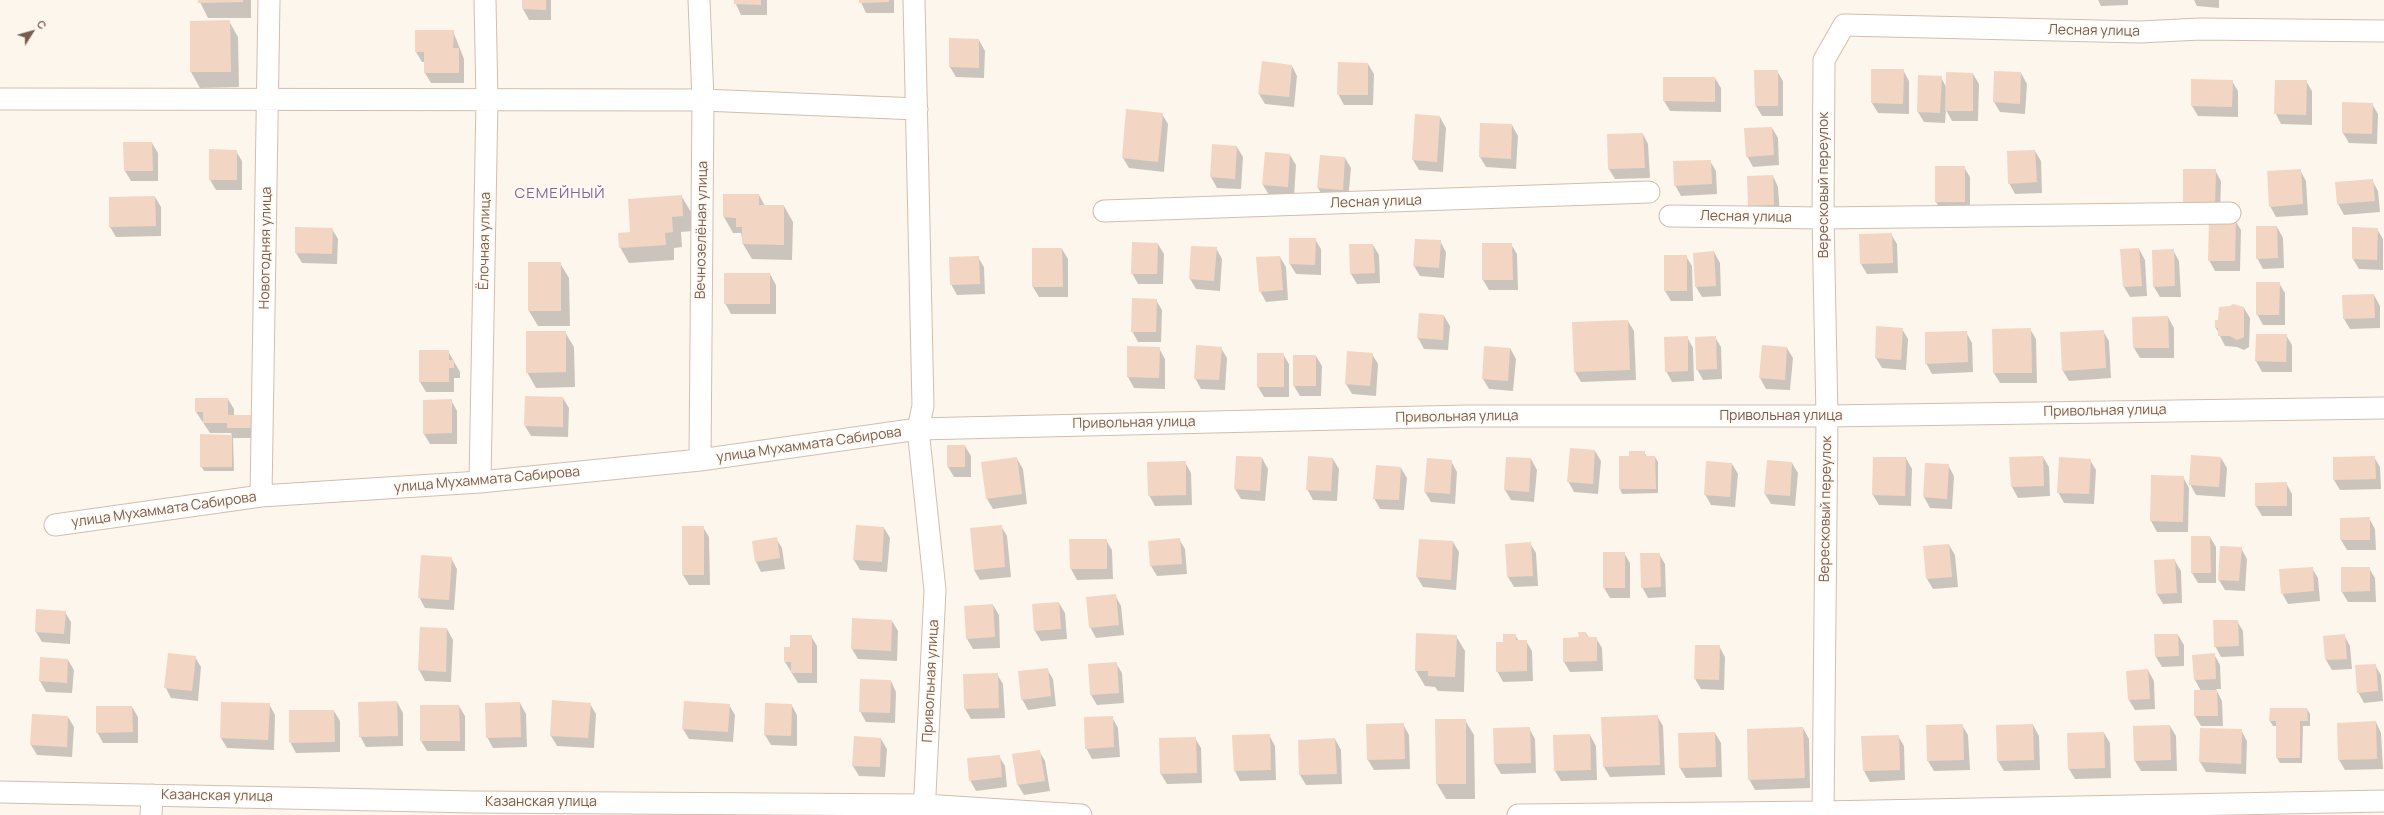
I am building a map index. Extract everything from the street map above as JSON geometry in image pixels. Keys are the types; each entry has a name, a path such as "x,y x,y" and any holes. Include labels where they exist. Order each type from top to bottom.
{"street":[{"name":"Новогодняя улица","path":"261,496 269,98 269,0"},
{"name":"Ёлочная улица","path":"480,482 487,100 485,0"},
{"name":"Вечнозелёная улица","path":"699,0 703,100 700,460"},
{"path":"914,0 922,406 918,429"},
{"name":"Лесная улица","path":"1824,60 1844,25 2140,32 2200,29 2384,31"},
{"name":"Вересковый переулок","path":"1823,814 1827,416 1823,218 1824,60"},
{"path":"0,99 269,98 703,100 917,108"},
{"name":"Лесная улица","path":"1104,211 1649,192"},
{"name":"Лесная улица","path":"1670,216 1823,218 2230,213"},
{"name":"Привольная улица","path":"924,810 935,590 918,429 1471,416 1827,416 2384,408"},
{"name":"улица Мухаммата Сабирова","path":"55,525 261,496 480,482 700,460 918,429"},
{"name":"Казанская улица","path":"0,792 474,802 565,808 924,810 1081,815"},
{"path":"151,815 152,795"},
{"path":"1518,815 1823,814 2384,801"}],"building":[{"path":"198,0 243,0 243,2 198,3"},
{"path":"522,0 546,0 546,10 522,9"},
{"path":"734,0 761,0 761,5 734,4"},
{"path":"859,0 889,0 889,2 859,3"},
{"path":"230,20 231,72 190,72 190,21"},
{"path":"415,30 454,30 453,48 459,48 459,73 424,73 424,52 415,52"},
{"path":"949,38 979,39 979,68 949,67"},
{"path":"1262,61 1292,65 1289,97 1258,94"},
{"path":"1338,62 1368,63 1368,95 1337,95"},
{"path":"1871,69 1904,69 1903,104 1871,103"},
{"path":"1754,70 1778,70 1778,106 1755,106"},
{"path":"1994,71 2021,72 2020,104 1993,102"},
{"path":"1946,72 1973,73 1973,111 1945,111"},
{"path":"1918,75 1942,76 1940,113 1917,112"},
{"path":"1663,77 1715,77 1715,102 1663,101"},
{"path":"2191,79 2233,80 2232,107 2191,106"},
{"path":"2275,80 2307,80 2306,115 2274,114"},
{"path":"2342,102 2373,103 2372,134 2342,133"},
{"path":"1126,109 1163,113 1158,162 1122,158"},
{"path":"1415,114 1440,116 1437,162 1412,160"},
{"path":"1480,123 1512,124 1511,159 1479,157"},
{"path":"1772,127 1774,155 1746,157 1744,128"},
{"path":"1643,133 1645,168 1608,169 1607,134"},
{"path":"123,142 152,142 153,171 124,171"},
{"path":"1212,144 1237,146 1235,179 1210,177"},
{"path":"209,149 237,150 237,180 209,180"},
{"path":"2035,150 2037,182 2008,184 2007,151"},
{"path":"1265,152 1290,154 1288,187 1262,185"},
{"path":"1320,155 1345,157 1343,190 1317,188"},
{"path":"1711,160 1712,184 1674,186 1673,161"},
{"path":"1935,166 1965,166 1965,202 1935,202"},
{"path":"2183,169 2216,169 2215,206 2183,205"},
{"path":"2301,169 2303,204 2269,207 2267,171"},
{"path":"1773,175 1774,205 1748,206 1747,176"},
{"path":"2373,179 2375,201 2337,204 2335,182"},
{"path":"723,194 759,194 759,205 784,205 784,245 742,244 742,227 736,227 736,218 723,217"},
{"path":"682,195 683,216 672,217 673,232 665,233 666,245 619,248 618,233 630,232 628,199"},
{"path":"155,196 156,226 109,227 109,197"},
{"path":"2209,218 2236,219 2235,261 2208,261"},
{"path":"2256,226 2277,226 2278,258 2256,259"},
{"path":"295,227 333,228 332,254 295,253"},
{"path":"2352,227 2378,228 2377,260 2352,259"},
{"path":"1892,233 1893,263 1860,264 1859,234"},
{"path":"1289,238 1316,238 1315,265 1289,264"},
{"path":"1415,239 1441,240 1439,268 1413,266"},
{"path":"1132,242 1158,243 1157,274 1131,274"},
{"path":"1482,243 1512,243 1513,280 1482,280"},
{"path":"1349,244 1373,244 1375,273 1350,274"},
{"path":"1191,246 1217,247 1214,281 1189,279"},
{"path":"1032,248 1062,248 1063,287 1032,287"},
{"path":"2139,248 2142,286 2123,287 2120,249"},
{"path":"2174,249 2175,286 2153,287 2152,250"},
{"path":"1714,251 1716,286 1695,287 1693,253"},
{"path":"1664,255 1687,255 1687,291 1664,291"},
{"path":"979,256 980,284 950,285 949,257"},
{"path":"1280,256 1283,290 1259,292 1256,257"},
{"path":"528,262 561,262 561,311 528,311"},
{"path":"724,273 770,273 770,304 724,304"},
{"path":"2256,282 2280,282 2279,315 2256,315"},
{"path":"2374,294 2375,318 2343,319 2342,295"},
{"path":"1132,298 1157,299 1156,332 1131,332"},
{"path":"2233,304 2244,307 2244,337 2237,340 2230,336 2218,336 2218,328 2215,328 2215,320 2218,320 2219,307 2230,306"},
{"path":"1419,313 1444,315 1443,340 1417,338"},
{"path":"2168,316 2169,348 2133,348 2132,317"},
{"path":"1628,320 1630,370 1574,372 1572,322"},
{"path":"1876,326 1903,328 1901,360 1875,358"},
{"path":"2031,328 2032,373 1993,373 1992,329"},
{"path":"2104,330 2106,368 2062,371 2060,332"},
{"path":"526,331 566,331 566,372 526,373"},
{"path":"1967,331 1968,362 1925,364 1925,332"},
{"path":"2256,334 2287,334 2286,362 2255,361"},
{"path":"1688,336 1688,371 1665,372 1664,337"},
{"path":"1716,336 1717,369 1696,370 1695,337"},
{"path":"1196,345 1222,347 1219,380 1194,379"},
{"path":"1762,345 1787,347 1785,380 1759,378"},
{"path":"1127,346 1160,347 1159,378 1127,377"},
{"path":"1484,346 1510,348 1508,381 1482,379"},
{"path":"419,350 449,350 449,360 454,360 454,368 449,368 449,382 419,382"},
{"path":"1347,351 1373,353 1370,386 1345,384"},
{"path":"1257,353 1284,353 1284,387 1257,387"},
{"path":"1293,355 1316,355 1316,386 1293,386"},
{"path":"525,396 563,397 563,427 524,426"},
{"path":"195,398 228,398 228,415 251,415 251,428 227,428 227,423 203,423 203,412 195,412"},
{"path":"452,399 452,433 423,434 423,400"},
{"path":"200,434 232,435 232,467 200,467"},
{"path":"947,445 965,445 965,467 947,467"},
{"path":"1570,448 1595,450 1593,484 1567,482"},
{"path":"1629,451 1645,451 1645,456 1655,456 1656,489 1619,489 1619,456 1629,456"},
{"path":"2191,455 2221,457 2219,487 2189,485"},
{"path":"1236,456 1262,457 1260,491 1234,489"},
{"path":"1308,456 1333,458 1331,491 1306,490"},
{"path":"2043,456 2044,486 2011,487 2009,457"},
{"path":"2375,456 2376,479 2333,480 2333,457"},
{"path":"1017,457 1022,494 986,499 981,462"},
{"path":"1506,457 1531,458 1529,492 1504,490"},
{"path":"1873,457 1906,457 1905,496 1872,495"},
{"path":"2059,457 2091,459 2089,494 2057,493"},
{"path":"1427,458 1452,460 1450,494 1424,492"},
{"path":"1767,460 1792,462 1790,496 1764,494"},
{"path":"1186,461 1186,495 1148,496 1147,462"},
{"path":"1706,461 1732,463 1730,497 1704,495"},
{"path":"1925,463 1949,464 1947,499 1923,497"},
{"path":"1376,465 1401,467 1399,500 1373,499"},
{"path":"2151,475 2184,476 2183,522 2150,521"},
{"path":"2287,482 2287,506 2255,506 2255,483"},
{"path":"2370,517 2370,540 2340,540 2340,518"},
{"path":"856,525 884,527 882,562 853,560"},
{"path":"1002,525 1005,567 974,570 970,528"},
{"path":"682,526 704,526 704,575 682,575"},
{"path":"2191,536 2210,536 2211,573 2191,573"},
{"path":"777,537 780,558 755,562 752,541"},
{"path":"1180,538 1182,564 1150,566 1148,541"},
{"path":"1069,539 1107,539 1107,569 1070,569"},
{"path":"1419,539 1453,541 1451,580 1416,577"},
{"path":"1531,542 1533,576 1507,577 1505,544"},
{"path":"1949,544 1952,577 1926,579 1923,546"},
{"path":"2220,546 2242,547 2239,581 2218,580"},
{"path":"1603,552 1625,552 1625,588 1603,588"},
{"path":"1640,553 1660,553 1661,587 1641,588"},
{"path":"421,555 452,557 449,600 418,598"},
{"path":"2175,559 2177,593 2156,594 2154,560"},
{"path":"2313,567 2314,591 2281,594 2279,569"},
{"path":"2341,567 2370,567 2370,591 2341,592"},
{"path":"1116,594 1119,625 1089,628 1086,597"},
{"path":"1059,602 1061,629 1034,631 1032,604"},
{"path":"993,604 995,637 966,639 964,606"},
{"path":"36,609 66,611 64,634 35,632"},
{"path":"852,618 892,620 891,651 851,649"},
{"path":"2213,620 2238,620 2239,646 2214,647"},
{"path":"420,627 447,628 446,672 418,670"},
{"path":"1578,632 1586,632 1587,637 1597,637 1597,661 1563,662 1563,638 1579,637"},
{"path":"1416,633 1457,635 1455,677 1428,676 1428,671 1415,671"},
{"path":"1503,634 1516,634 1516,640 1527,640 1527,671 1496,672 1496,642 1503,642"},
{"path":"2154,634 2178,634 2179,656 2155,657"},
{"path":"2345,634 2347,659 2325,660 2323,636"},
{"path":"790,635 812,635 812,673 791,673 791,662 784,662 784,647 790,647"},
{"path":"1695,645 1720,645 1719,680 1694,679"},
{"path":"168,653 196,656 192,691 164,688"},
{"path":"2215,653 2216,679 2194,680 2192,655"},
{"path":"40,657 68,659 67,683 39,681"},
{"path":"1117,662 1119,693 1090,695 1088,664"},
{"path":"2376,664 2378,691 2357,693 2355,665"},
{"path":"1048,668 1051,696 1021,700 1018,671"},
{"path":"2148,669 2150,699 2128,700 2126,671"},
{"path":"998,673 999,708 964,709 963,674"},
{"path":"860,679 891,680 890,713 859,712"},
{"path":"2194,690 2217,690 2218,716 2194,716"},
{"path":"552,700 591,703 588,738 550,736"},
{"path":"397,701 398,736 359,737 358,702"},
{"path":"684,701 730,704 728,732 682,729"},
{"path":"221,702 270,703 268,740 220,738"},
{"path":"520,702 521,737 486,738 485,703"},
{"path":"765,703 792,704 791,736 764,735"},
{"path":"420,705 459,705 460,741 420,741"},
{"path":"96,706 132,706 133,732 96,733"},
{"path":"2270,708 2307,708 2308,721 2300,721 2300,758 2276,758 2276,721 2269,721"},
{"path":"289,710 334,710 335,742 289,743"},
{"path":"32,714 68,716 67,747 30,745"},
{"path":"1658,715 1660,765 1603,767 1601,717"},
{"path":"1113,716 1114,747 1085,749 1084,717"},
{"path":"1435,719 1466,719 1466,784 1436,784"},
{"path":"2376,721 2377,759 2338,760 2337,723"},
{"path":"1404,723 1405,759 1367,760 1366,724"},
{"path":"1963,724 1964,760 1927,761 1926,725"},
{"path":"2033,724 2034,760 1997,761 1996,725"},
{"path":"2170,725 2171,760 2134,761 2133,726"},
{"path":"1530,727 1531,763 1494,764 1493,728"},
{"path":"1803,727 1805,778 1748,780 1747,729"},
{"path":"2200,728 2242,729 2241,764 2199,762"},
{"path":"1715,732 1716,767 1679,768 1678,733"},
{"path":"2104,732 2105,768 2068,769 2067,733"},
{"path":"1270,734 1271,770 1234,771 1232,735"},
{"path":"1590,734 1591,770 1554,771 1553,735"},
{"path":"1899,735 1900,770 1863,771 1861,736"},
{"path":"854,736 881,738 880,767 852,766"},
{"path":"1196,737 1197,773 1160,774 1159,738"},
{"path":"1335,738 1337,774 1299,775 1298,740"},
{"path":"1040,750 1045,781 1017,785 1012,754"},
{"path":"1000,755 1002,777 969,781 967,758"}],"district":[{"name":"СЕМЕЙНЫЙ","path":"560,194"}]}
